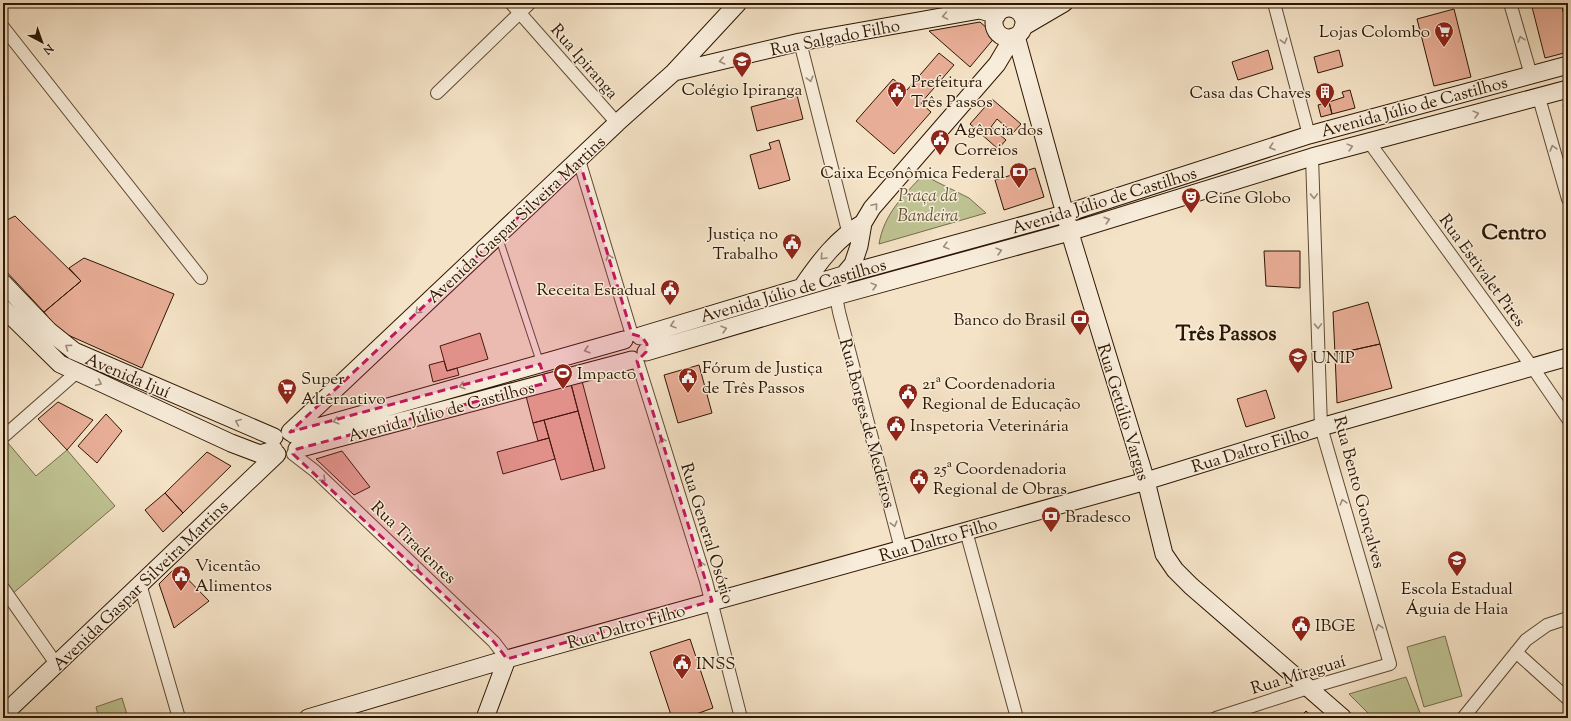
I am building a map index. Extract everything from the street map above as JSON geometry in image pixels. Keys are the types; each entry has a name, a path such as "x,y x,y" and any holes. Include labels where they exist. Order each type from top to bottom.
{"street":[{"name":"Rua Ipiranga","path":"511,3 617,123"},
{"path":"437,92 530,3"},
{"name":"Avenida Gaspar Silveira Martins","path":"3,716 498,236 617,123 674,72 738,3"},
{"path":"1032,3 1007,9 994,24 997,32 1004,38 1017,34 1064,3"},
{"path":"1274,3 1309,135 1312,157"},
{"path":"1510,3 1568,199"},
{"path":"836,296 837,285 853,264 859,246 863,223 872,208 997,64 1017,34 1023,19 1007,9"},
{"name":"Rua Salgado Filho","path":"674,72 800,42 980,10 1007,9"},
{"path":"3,27 201,278"},
{"name":"Rua Getúlio Vargas","path":"1017,34 1064,214 1146,481 1164,554 1174,570 1190,586 1342,718"},
{"path":"800,42 848,231"},
{"name":"Avenida Júlio de Castilhos","path":"285,444 540,364 802,286 1064,214 1309,135 1568,65"},
{"name":"Avenida Júlio de Castilhos","path":"285,444 546,383 638,357 836,296 1070,232 1312,157 1539,98 1568,89"},
{"name":"Rua Estivalet Pires","path":"1369,142 1533,368 1568,419"},
{"name":"Rua Bento Gonçalves","path":"1312,157 1322,427 1390,664"},
{"path":"579,160 632,337 647,344 638,357 622,352 622,344 632,337"},
{"path":"802,286 820,260 848,231 863,223"},
{"name":"Avenida Ijuí","path":"3,283 43,337 60,364 220,439 255,453 264,454 285,444"},
{"name":"Rua Borges de Medeiros","path":"836,296 901,549"},
{"name":"Avenida Ijuí","path":"3,308 43,337 285,444"},
{"name":"Rua General Osório","path":"638,357 712,601 741,718"},
{"name":"Rua Daltro Filho","path":"308,718 507,659 712,601 1146,481 1322,427 1568,357"},
{"path":"540,364 546,383"},
{"path":"3,437 77,372"},
{"name":"Rua Tiradentes","path":"285,444 494,642 507,659"},
{"path":"966,531 1017,718"},
{"path":"140,584 179,718"},
{"path":"3,588 57,665"},
{"path":"1463,718 1516,652 1534,633 1568,618"},
{"path":"1516,652 1568,699"},
{"path":"485,718 507,659"},
{"name":"Rua Miraguaí","path":"1216,718 1308,688 1390,664"}],"lane":[{"path":"498,236 540,364"}],"highlighted area":[{"path":"579,160 632,334 642,337 647,344 646,352 637,361 712,601 507,659 494,642 293,454 297,449 546,383 540,364 290,432"}],"green space":[{"name":"Praça da Bandeira","path":"923,175 969,198 986,213 879,244 885,224 895,206"},
{"path":"8,443 36,476 67,450 115,506 11,595 3,583 3,447"},
{"path":"1445,636 1462,696 1424,707 1407,647"},
{"path":"1406,677 1422,718 1373,718 1349,694"},
{"path":"122,698 128,718 99,718 96,707"}],"building":[{"path":"1531,3 1561,3 1568,30 1568,52 1545,58"},
{"path":"1561,3 1568,3 1568,30"},
{"name":"Lojas Colombo","path":"1454,9 1471,77 1434,86 1417,19"},
{"path":"980,22 996,36 970,67 929,31"},
{"path":"1268,50 1273,69 1238,80 1232,62"},
{"path":"1339,50 1343,66 1318,73 1314,57"},
{"name":"Prefeitura Três Passos","path":"939,53 954,65 921,103 931,112 894,154 856,121 893,79 907,90"},
{"path":"1350,90 1355,108 1332,114 1329,102 1344,97 1342,92"},
{"path":"797,95 803,119 757,131 751,107"},
{"path":"992,99 1021,124 1013,133 997,119 991,127 1006,140 998,149 970,124"},
{"name":"Casa das Chaves","path":"1329,102 1332,114 1321,117 1318,105"},
{"path":"1568,104 1568,123 1563,105"},
{"path":"779,140 790,180 759,189 750,155 771,149 769,143"},
{"name":"Caixa Econômica Federal","path":"1035,168 1044,197 1004,210 995,180"},
{"path":"15,216 81,281 44,312 3,268 3,222"},
{"path":"1264,251 1300,251 1300,288 1266,286"},
{"path":"84,258 174,294 142,368 59,331 44,312 81,281 69,268"},
{"path":"1368,302 1380,344 1335,354 1333,312"},
{"path":"480,333 488,359 447,371 440,346"},
{"path":"1380,344 1392,388 1337,403 1335,354"},
{"path":"444,361 447,371 457,368 459,375 433,382 429,365"},
{"name":"Fórum de Justiça de Três Passos","path":"699,365 712,413 678,423 664,375"},
{"path":"582,381 605,468 594,471 571,384"},
{"path":"571,384 578,411 533,423 526,396"},
{"path":"1266,390 1275,418 1246,427 1237,399"},
{"path":"58,402 93,420 67,450 38,419"},
{"path":"578,411 594,471 561,480 544,420"},
{"path":"106,414 122,431 97,463 78,446"},
{"path":"544,420 549,438 538,441 533,423"},
{"path":"549,438 555,459 503,474 497,452"},
{"path":"342,451 370,487 354,495 316,459"},
{"path":"207,452 231,466 183,513 165,493"},
{"path":"165,493 183,513 163,532 145,510"},
{"name":"Vicentão Alimentos","path":"176,567 209,601 174,628 159,584"},
{"name":"INSS","path":"690,639 713,708 685,718 672,718 650,652"},
{"path":"1306,711 1314,718 1299,718"}],"place":[{"name":"Lojas Colombo","path":"1444,48"},
{"name":"Colégio Ipiranga","path":"742,78"},
{"name":"Prefeitura Três Passos","path":"897,108"},
{"name":"Casa das Chaves","path":"1325,109"},
{"name":"Agência dos Correios","path":"940,156"},
{"name":"Caixa Econômica Federal","path":"1019,189"},
{"name":"Cine Globo","path":"1191,214"},
{"name":"Justiça no Trabalho","path":"792,260"},
{"name":"Receita Estadual","path":"670,306"},
{"name":"Banco do Brasil","path":"1080,336"},
{"name":"UNIP","path":"1298,374"},
{"name":"Impacto","path":"563,390"},
{"name":"Fórum de Justiça de Três Passos","path":"688,394"},
{"name":"Super Alternativo","path":"287,405"},
{"name":"21ª Coordenadoria Regional de Educação","path":"908,410"},
{"name":"Inspetoria Veterinária","path":"896,442"},
{"name":"25ª Coordenadoria Regional de Obras","path":"919,495"},
{"name":"Bradesco","path":"1051,533"},
{"name":"Escola Estadual Águia de Haia","path":"1457,577"},
{"name":"Vicentão Alimentos","path":"181,592"},
{"name":"IBGE","path":"1301,642"},
{"name":"INSS","path":"682,680"}],"district":[{"name":"Centro","path":"1514,232"},
{"name":"Três Passos","path":"1226,333"}]}
